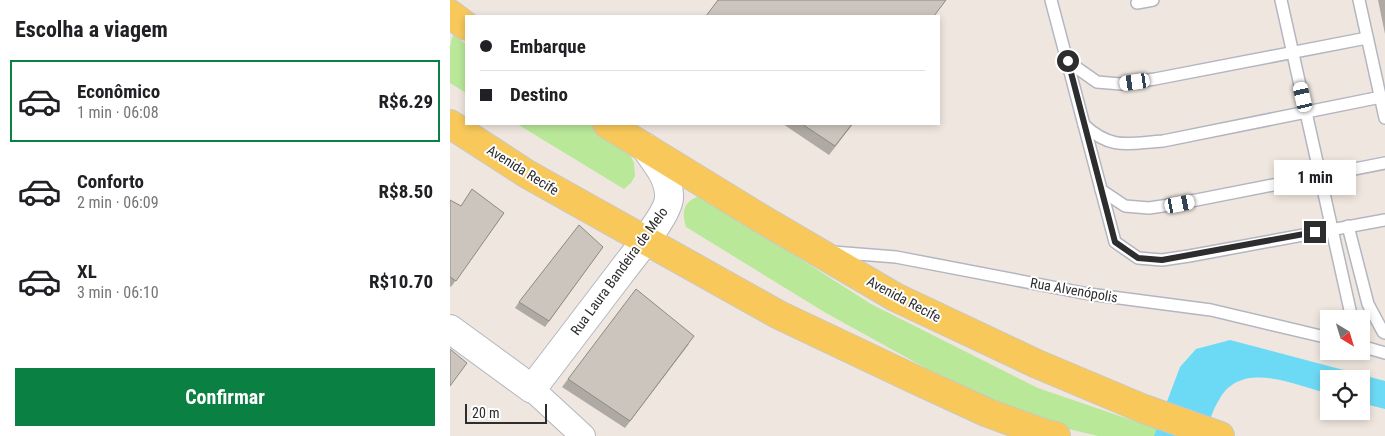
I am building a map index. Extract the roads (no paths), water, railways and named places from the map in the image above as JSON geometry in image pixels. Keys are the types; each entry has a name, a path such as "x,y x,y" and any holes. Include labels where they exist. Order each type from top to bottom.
{"main road":[{"path":"450,14 465,25"},
{"name":"Avenida Recife","path":"450,124 527,174 779,315 988,413 1056,436"},
{"name":"Avenida Recife","path":"609,125 762,219 895,296 1037,364 1144,409 1220,436"}],"street":[{"name":"Rua Laura Bandeira de Melo","path":"532,389 644,241 665,210 669,198 669,186 665,176 645,147"},
{"path":"450,329 532,389 583,436"}],"lane":[{"path":"1051,0 1115,242 1138,258 1162,260 1189,256 1385,220"},
{"path":"1137,3 1153,0"},
{"path":"1281,0 1350,310"},
{"path":"1359,0 1385,118"},
{"path":"1068,61 1097,82 1121,84 1367,38"},
{"path":"1084,126 1109,142 1133,144 1163,140 1381,97"},
{"path":"1101,190 1125,206 1149,208 1385,163"},
{"path":"1348,226 1368,304 1383,332 1385,332"},
{"name":"Rua Alvenópolis","path":"819,251 896,258 1089,294 1211,310 1320,336"},
{"path":"1370,349 1385,353"}],"water":[{"path":"1230,340 1343,370 1320,370 1320,391 1269,378 1241,380 1229,388 1219,400 1204,436 1154,436 1180,367 1196,349"},
{"path":"1370,377 1385,381 1385,409 1370,405"}]}
